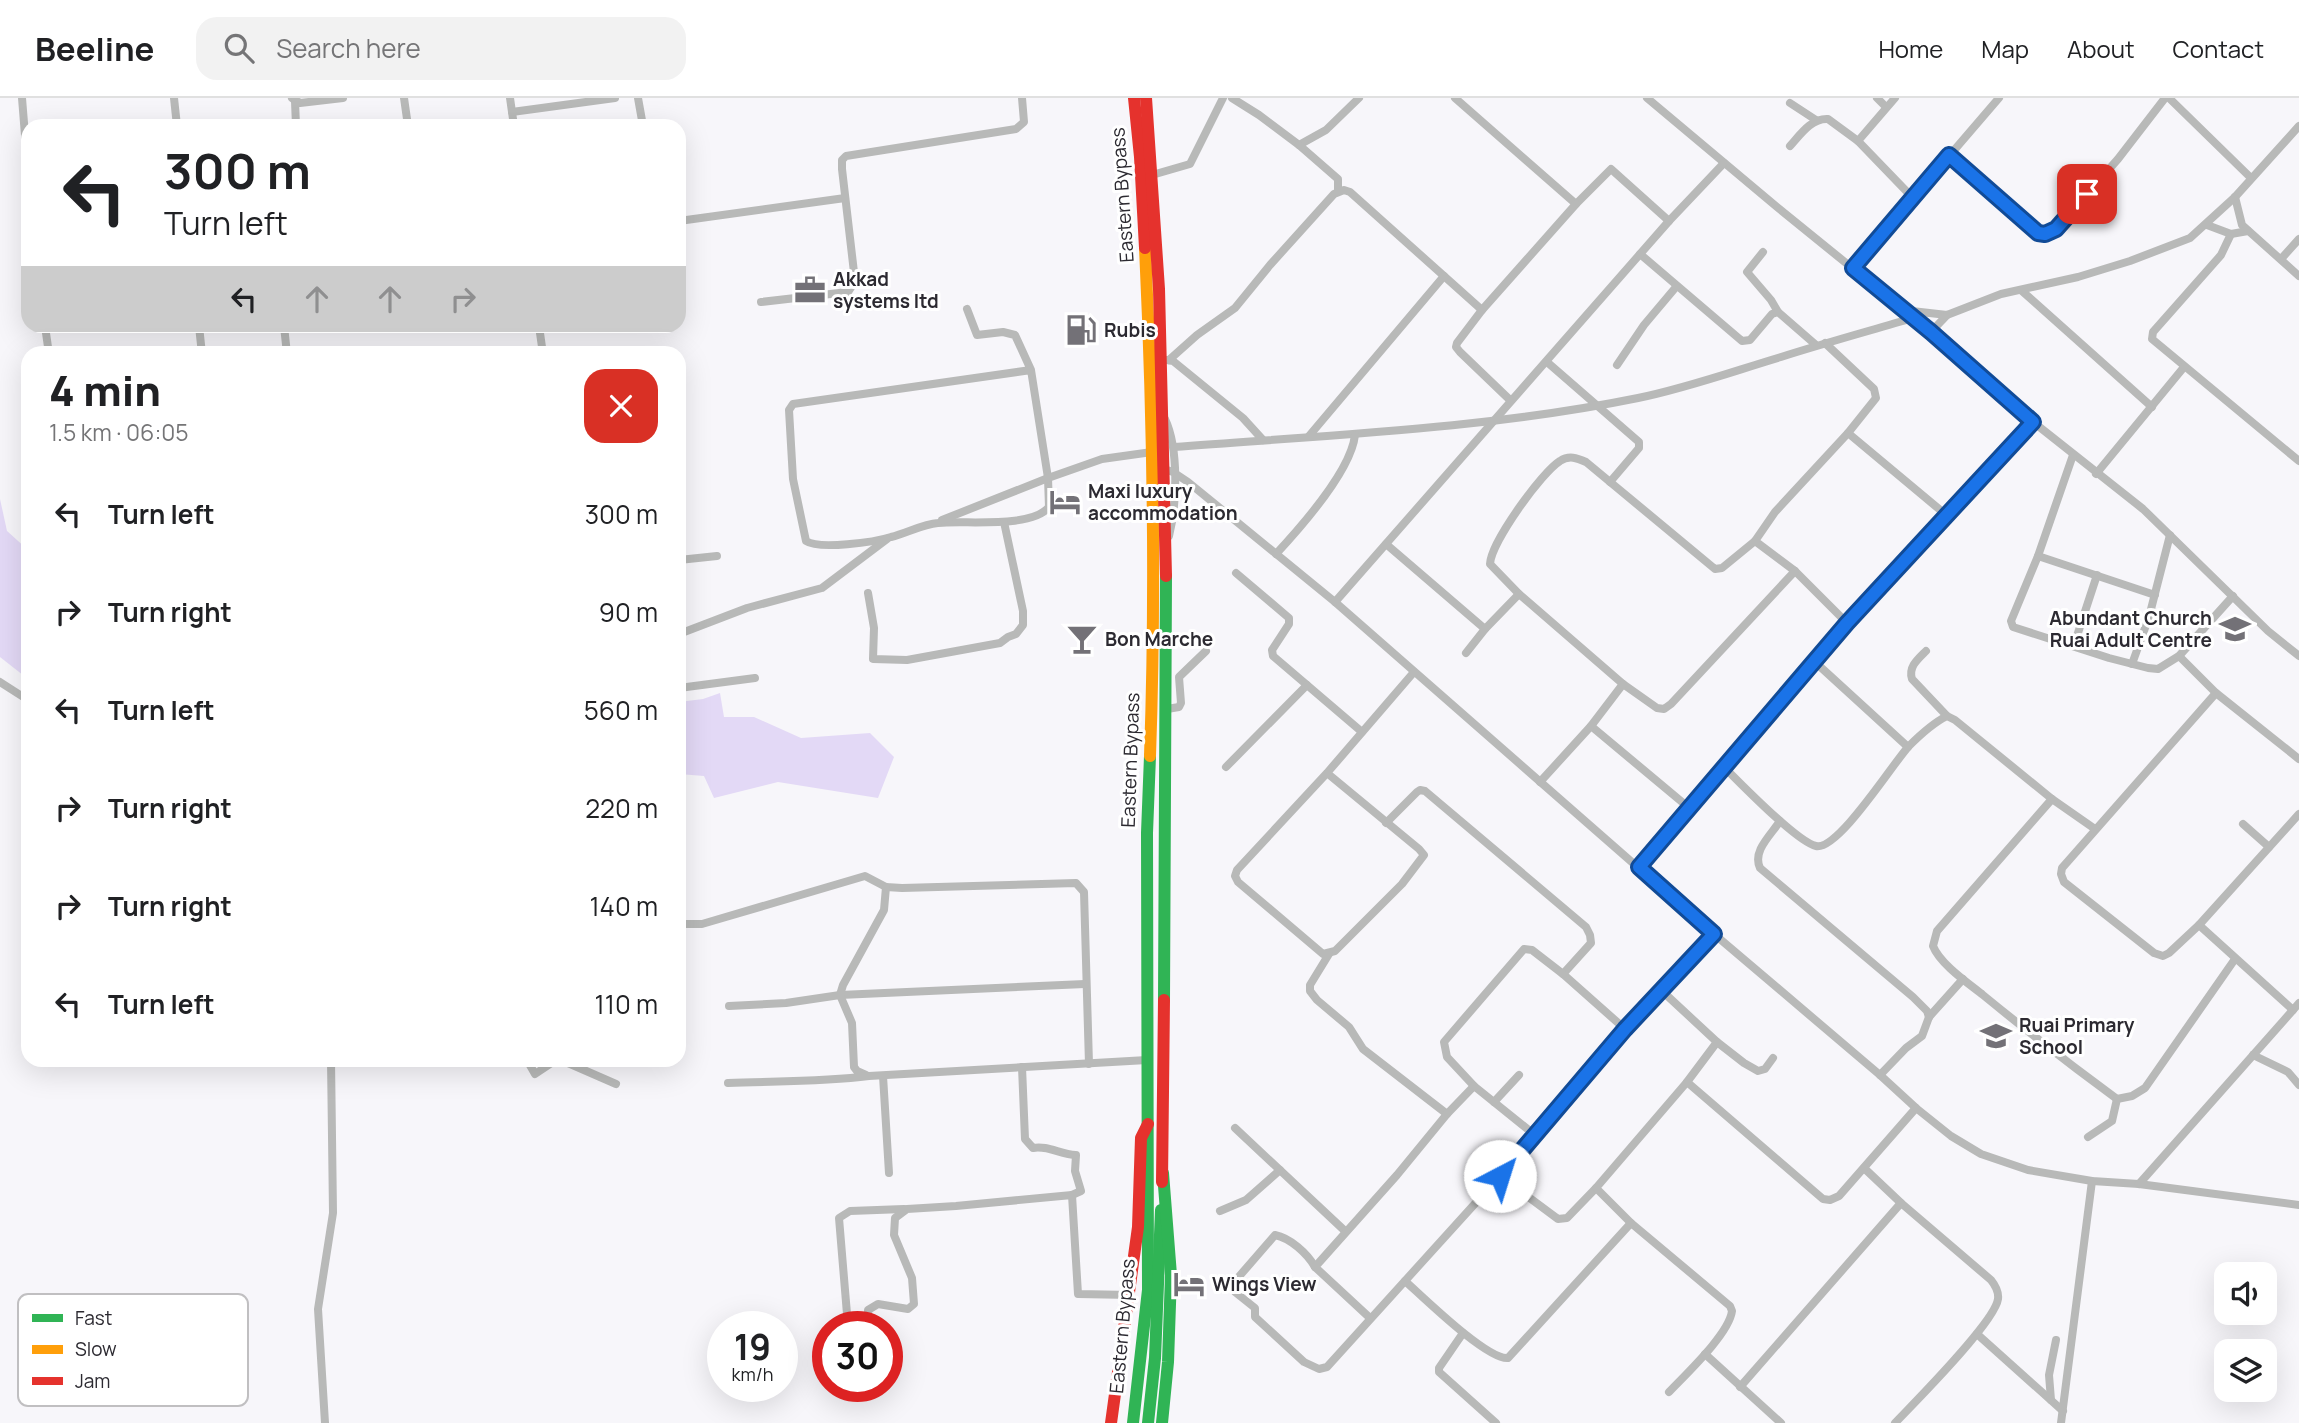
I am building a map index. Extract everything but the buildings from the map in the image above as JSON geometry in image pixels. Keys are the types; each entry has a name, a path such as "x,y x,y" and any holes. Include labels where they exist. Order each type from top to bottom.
{"main road":[{"name":"Eastern Bypass","path":"1134,98 1140,157 1149,332 1152,452 1153,661 1147,833 1147,1060 1155,1357 1148,1423"},
{"name":"Eastern Bypass","path":"1133,1423 1152,1291 1163,1173 1167,709 1165,549 1169,470 1162,413 1165,360 1146,98"},
{"path":"1150,753 1166,754"},
{"path":"1111,1423 1138,1227 1141,1138 1148,1124"},
{"path":"1162,1423 1168,1362 1171,1275 1163,1173"}],"street":[{"path":"22,98 24,119"},
{"path":"174,98 176,119"},
{"path":"295,119 293,100 300,103 343,98"},
{"path":"404,98 407,119"},
{"path":"510,98 513,119"},
{"path":"512,113 615,98"},
{"path":"638,98 642,119"},
{"path":"761,302 848,292 853,287 855,281 842,169 842,160 846,156 1016,129 1024,122 1022,98"},
{"path":"1152,175 1190,164 1223,98"},
{"path":"1231,98 1299,145 1338,179 1338,191 1270,265 1235,308 1165,360 1243,418 1263,440"},
{"path":"1299,145 1326,130 1359,98"},
{"path":"1455,98 1576,204"},
{"path":"1647,98 1931,332 2033,422 2143,509 2268,631 2298,653"},
{"path":"1877,98 1886,107"},
{"path":"1858,141 1895,98"},
{"path":"1853,268 1999,98"},
{"path":"1949,155 2038,233 2049,234 2118,159 2167,98 2251,178"},
{"path":"1790,103 1816,120 1828,119 1858,141 1912,197"},
{"path":"1790,146 1816,120"},
{"path":"1931,332 1947,315 2001,294 2130,261 2190,238 2235,197 2299,126"},
{"path":"1335,602 1510,400 1724,163"},
{"path":"1510,400 1456,347 1482,310 1576,204 1611,169 1669,221"},
{"path":"1338,191 1350,192 1482,310"},
{"path":"2235,197 2239,220 2299,276"},
{"path":"686,220 845,198"},
{"path":"2207,225 2231,234 2248,231"},
{"path":"2231,234 2221,256 2153,332 2152,339 2299,461"},
{"path":"2281,259 2299,239"},
{"path":"1763,252 1746,272 1778,312 1876,393 1874,403 1775,512 1755,541 1722,568 1714,569 1586,462 1577,458 1561,460 1508,521 1493,551 1490,564 1519,594 1623,684 1657,708 1664,709 1795,571"},
{"path":"1640,254 1746,342 1772,314 1778,312"},
{"path":"1309,436 1444,275"},
{"path":"1617,365 1644,325 1676,286"},
{"path":"2022,290 2152,407"},
{"path":"936,523 1004,522 1046,511 1049,507 1048,478 1031,370 1015,335 1003,332 977,335 967,309"},
{"path":"1903,310 1947,315"},
{"path":"1174,447 1355,435 1495,420 1639,398 1699,383 1820,344 1913,318"},
{"path":"1547,362 1640,445 1610,482"},
{"path":"2096,474 2184,368"},
{"path":"1031,370 793,404 790,407 793,479 806,541 820,545 889,538 936,523 1102,459 1152,452"},
{"path":"1162,413 1174,447 1169,470 1335,602 1714,934 1951,1136 1981,1154 2028,1170 2092,1181 2139,1184 2299,1205"},
{"path":"1639,867 1847,623 1945,514 2033,422"},
{"path":"1848,433 1945,514"},
{"path":"1276,554 1306,521 1340,471 1352,450 1355,435"},
{"path":"2073,455 2011,625 2089,652 2158,668 2179,656 2233,596"},
{"path":"868,593 874,628 873,659 907,660 1000,643 1008,636 1016,634 1023,625 1023,611 1004,522"},
{"path":"2132,664 2155,595 2170,535"},
{"path":"686,631 747,608 822,588 889,538"},
{"path":"1755,541 1795,571 1847,623"},
{"path":"1386,544 1485,629"},
{"path":"686,559 717,556"},
{"path":"2038,556 2155,595"},
{"path":"1236,573 1289,618 1289,624 1271,653 1362,732"},
{"path":"2074,645 2096,575"},
{"path":"1466,653 1519,594"},
{"path":"1167,709 1179,707 1181,673 1206,651"},
{"path":"1926,651 1911,670 1912,680 1947,716 2052,799 2095,829"},
{"path":"2179,656 2216,693 2299,759"},
{"path":"1815,662 1908,747"},
{"path":"1326,773 1424,855 1402,884 1335,951 1321,954 1238,882 1235,876 1243,862 1326,773 1414,672"},
{"path":"686,687 755,678"},
{"path":"0,682 21,696"},
{"path":"1540,782 1591,726 1623,684"},
{"path":"1226,767 1307,685"},
{"path":"2216,693 2062,868 2064,882 2158,955 2169,953 2199,925 2297,820"},
{"path":"1723,766 1780,821 1815,846 1829,843 1839,836 1908,747 1937,720 1947,716"},
{"path":"1591,726 1688,807"},
{"path":"1386,823 1420,790 1425,790 1459,818 1586,927 1591,943 1563,974"},
{"path":"2052,799 1937,931 1933,940 1935,952 1963,979 2118,1099 2132,1096 2145,1088 2235,959"},
{"path":"1780,821 1760,848 1757,862 1759,868 1913,997 1927,1011 1929,1017"},
{"path":"2243,824 2269,847"},
{"path":"686,924 702,924 724,918 856,877 872,878 886,887 1076,883 1084,892 1089,1064"},
{"path":"869,1076 854,1067 852,1023 841,995 843,985 884,910 886,887"},
{"path":"2139,1184 2296,1006 2235,959 2199,925"},
{"path":"1370,1318 1314,1267 1310,1258 1292,1243 1275,1235 1236,1280 1235,1292 1255,1308 1255,1317 1273,1335 1304,1362 1319,1368 1327,1367 1500,1176 1625,1029 1714,934"},
{"path":"1535,1135 1474,1086 1447,1057 1444,1042 1524,949 1532,950 1563,974 1625,1029"},
{"path":"1329,954 1310,985 1310,991 1349,1027 1363,1049 1447,1114"},
{"path":"1880,1075 1922,1036 1929,1017 1963,979"},
{"path":"729,1006 786,1003 841,995 1085,984"},
{"path":"1661,990 1744,1063 1758,1071 1765,1069 1773,1058"},
{"path":"1500,1176 1558,1219 1567,1218 1687,1082 1717,1042"},
{"path":"2253,1055 2288,1072 2299,1085"},
{"path":"728,1083 829,1081 869,1076 1147,1060"},
{"path":"325,1423 318,1308 333,1213 331,1067"},
{"path":"532,1067 536,1074 548,1067"},
{"path":"576,1067 616,1084"},
{"path":"847,1311 839,1219 850,1211 956,1206 1072,1195 1081,1191 1075,1171 1076,1156 1044,1147 1033,1147 1025,1139 1022,1067"},
{"path":"1494,1102 1519,1075"},
{"path":"883,1076 889,1173"},
{"path":"1687,1082 1823,1199 1830,1200 1839,1196 1916,1108"},
{"path":"1314,1267 1474,1086"},
{"path":"2088,1137 2112,1121 2118,1099"},
{"path":"1235,1128 1345,1231"},
{"path":"1864,1168 1995,1286 1998,1293 1998,1301 1978,1334 1895,1423"},
{"path":"1220,1212 1246,1200 1280,1170"},
{"path":"2061,1423 2092,1181"},
{"path":"1596,1188 1632,1223 1730,1306 1731,1318 1704,1354 1669,1392"},
{"path":"1072,1195 1079,1294 1130,1295"},
{"path":"1740,1387 1902,1203"},
{"path":"868,1311 877,1304 908,1309 914,1304 912,1278 894,1235 895,1218 907,1209"},
{"path":"1405,1281 1464,1333 1499,1358 1511,1357 1632,1223"},
{"path":"1464,1333 1439,1368 1439,1372 1496,1423"},
{"path":"1978,1334 2063,1411"},
{"path":"2051,1400 2049,1375 2056,1340"},
{"path":"1704,1354 1781,1423"}],"shaded area":[{"path":"0,499 7,531 21,544 21,674 0,657"},
{"path":"720,693 724,717 754,717 801,738 870,733 894,757 878,798 778,782 714,798 704,776 686,775 686,701"}],"traffic: fast":[{"path":"1164,1000 1166,576"},
{"path":"1133,1423 1148,1290 1147,833 1150,756"},
{"path":"1162,1423 1168,1362 1171,1275 1163,1173"},
{"path":"1148,1423 1155,1358 1161,1210"}],"traffic: slow":[{"path":"1145,248 1153,502 1150,756"}],"traffic: jam":[{"path":"1134,98 1145,248"},
{"path":"1146,98 1159,289 1166,576"},
{"path":"1162,1182 1164,1000"},
{"path":"1111,1423 1138,1227 1141,1138 1148,1124"}],"place":[{"name":"Akkad systems ltd","path":"810,290"},
{"name":"Rubis","path":"1081,330"},
{"name":"Maxi luxury accommodation","path":"1065,502"},
{"name":"Abundant Church Ruai Adult Centre","path":"2235,629"},
{"name":"Bon Marche","path":"1082,639"},
{"name":"Ruai Primary School","path":"1996,1036"},
{"name":"Wings View","path":"1189,1284"}],"route":[{"path":"1500,1176 1625,1029 1714,934 1639,867 1847,623 1945,514 2033,422 1853,268 1949,155 2038,233 2049,234 2056,229 2087,194"}]}
